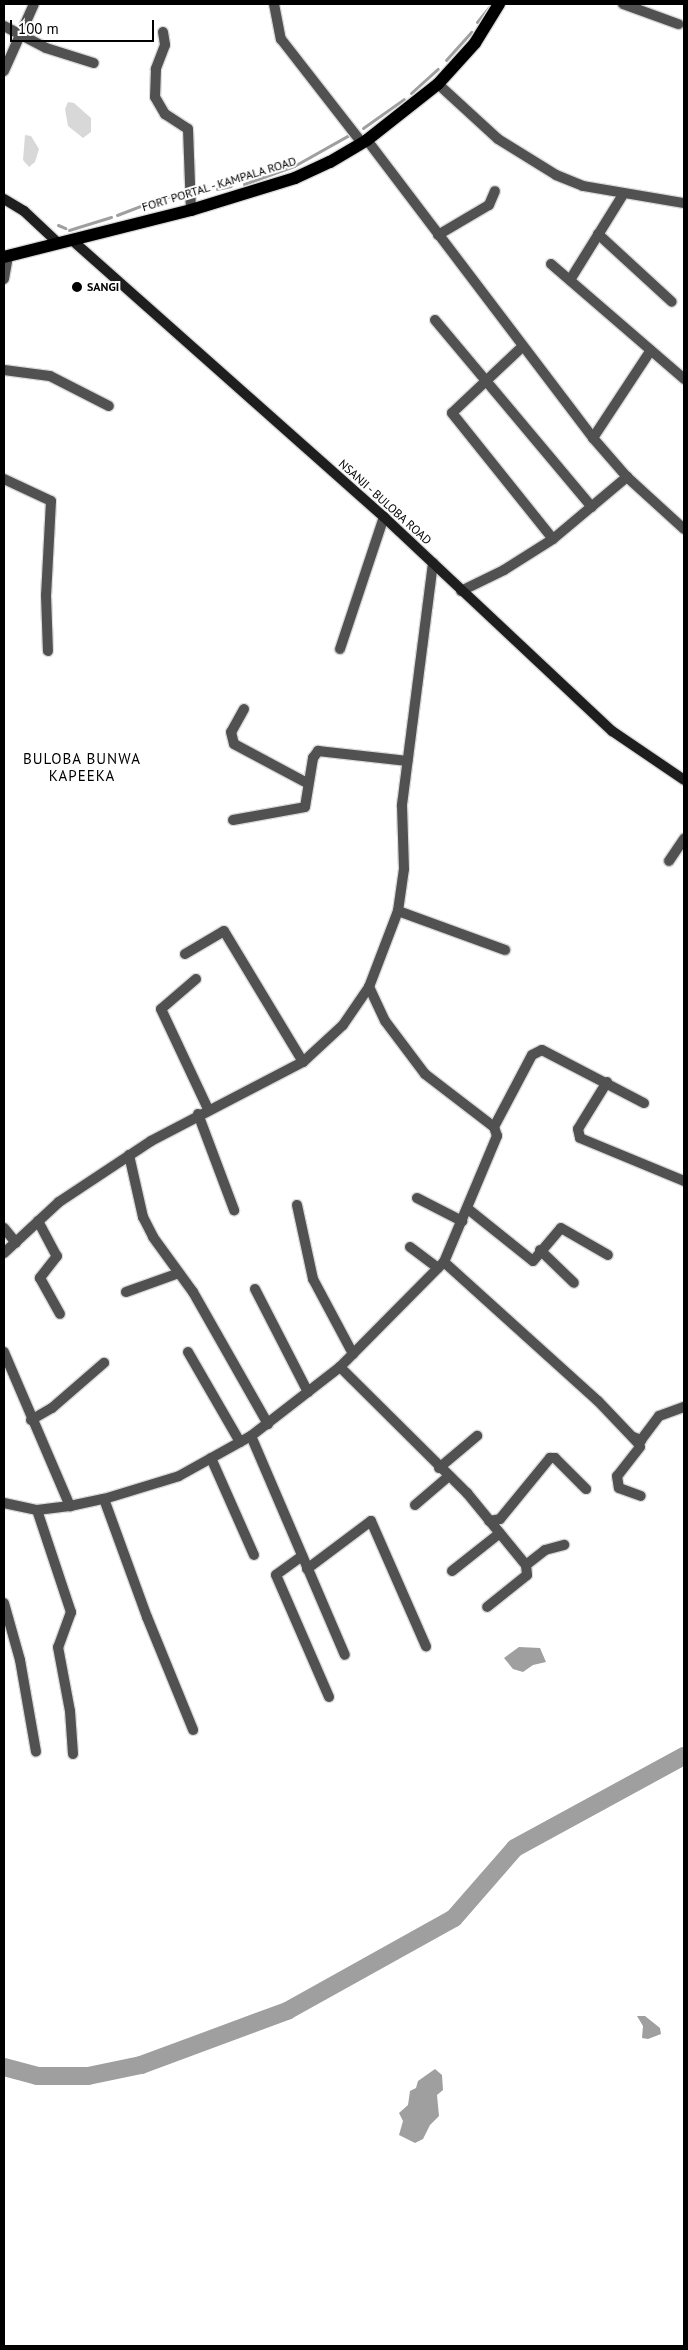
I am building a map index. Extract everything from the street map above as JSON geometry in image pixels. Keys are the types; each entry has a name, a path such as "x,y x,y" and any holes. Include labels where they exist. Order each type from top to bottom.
{"main road":[{"name":"FORT PORTAL - KAMPALA ROAD","path":"6,257 190,210 295,178 365,141 438,84 475,43 499,4"},
{"path":"4,199 24,211 58,243"},
{"name":"NSANJI - BULOBA ROAD","path":"72,240 384,517 612,731 684,780"}],"street":[{"path":"4,72 34,4"},
{"path":"274,4 281,39 438,234 593,438 627,477 684,529"},
{"path":"623,4 678,24"},
{"path":"4,26 20,36 94,62"},
{"path":"163,32 166,45 156,69 155,97 164,114 188,130 190,210"},
{"path":"438,84 522,156 583,186 684,204"},
{"path":"438,234 489,205 495,191"},
{"path":"570,280 624,193"},
{"path":"598,234 672,302"},
{"path":"4,279 6,257"},
{"path":"551,264 684,378"},
{"path":"435,320 592,507"},
{"path":"522,347 452,414 553,539"},
{"path":"593,438 651,350"},
{"path":"4,370 50,376 109,406"},
{"path":"461,591 504,570 553,539 627,477"},
{"path":"4,479 51,501 46,595 48,651"},
{"path":"340,649 384,517"},
{"path":"4,1253 59,1202 129,1155 198,1114 303,1062 344,1025 369,987 398,911 404,870 402,805 433,563"},
{"path":"244,709 231,732 234,744 308,783"},
{"path":"233,820 305,807 313,758 322,749 407,761"},
{"path":"669,861 684,839"},
{"path":"398,911 506,950"},
{"path":"185,954 224,931 303,1062"},
{"path":"196,979 161,1009 208,1109"},
{"path":"4,1503 37,1510 70,1506 104,1499 179,1476 251,1436 340,1367 441,1265 468,1209 495,1146 497,1136 494,1127 424,1074 385,1021 369,987"},
{"path":"494,1127 536,1052 555,1054 644,1103"},
{"path":"607,1082 578,1129 580,1138 684,1181"},
{"path":"198,1114 234,1210"},
{"path":"129,1155 144,1217 153,1237 178,1273 268,1424"},
{"path":"417,1198 462,1221"},
{"path":"297,1205 313,1279 353,1354"},
{"path":"468,1209 533,1261 540,1250 561,1228 608,1255"},
{"path":"38,1221 57,1256 40,1278 60,1314"},
{"path":"4,1228 16,1243"},
{"path":"410,1247 441,1265 598,1401 634,1437 640,1447 617,1476 619,1488 641,1496"},
{"path":"540,1250 574,1283"},
{"path":"126,1292 178,1273"},
{"path":"255,1289 308,1392"},
{"path":"4,1352 31,1420 70,1506"},
{"path":"188,1352 240,1442"},
{"path":"31,1420 52,1408 104,1363"},
{"path":"340,1367 449,1476 526,1565 527,1575 488,1607"},
{"path":"634,1437 641,1440 659,1416 684,1407"},
{"path":"251,1436 345,1655"},
{"path":"440,1468 477,1436"},
{"path":"211,1458 254,1555"},
{"path":"489,1521 500,1519 550,1458 555,1458 586,1489"},
{"path":"415,1505 449,1476"},
{"path":"104,1499 147,1617 193,1730"},
{"path":"37,1510 71,1612 58,1647 70,1711 72,1754"},
{"path":"307,1569 372,1521 426,1646"},
{"path":"452,1571 500,1533"},
{"path":"526,1565 545,1550 564,1545"},
{"path":"302,1556 276,1575 329,1697"},
{"path":"4,1603 20,1660 36,1752"}],"shaded area":[{"path":"68,102 74,103 91,118 91,132 83,138 68,126 65,109"},
{"path":"25,135 31,136 39,149 35,162 29,167 23,160"},
{"path":"519,1647 540,1648 546,1662 533,1665 523,1672 513,1669 504,1658"},
{"path":"637,2016 645,2016 660,2028 661,2034 648,2039 642,2038 643,2026"},
{"path":"435,2069 442,2075 443,2090 437,2095 439,2116 430,2125 423,2139 415,2143 399,2135 403,2121 399,2113 408,2105 410,2091 416,2088 418,2081"}],"waterway":[{"path":"477,22 489,7"},
{"path":"446,60 471,32"},
{"path":"411,93 438,69"},
{"path":"363,128 404,99"},
{"path":"244,184 294,166 349,135"},
{"path":"217,189 231,186"},
{"path":"168,197 183,194"},
{"path":"117,215 148,203"},
{"path":"69,230 111,217"},
{"path":"58,225 65,228"},
{"path":"4,2067 37,2076 88,2076 141,2065 287,2011 454,1918 515,1848 684,1756"}],"place":[{"name":"SANGI","path":"77,287"}],"district":[{"name":"BULOBA BUNWA KAPEEKA","path":"82,766"}]}
